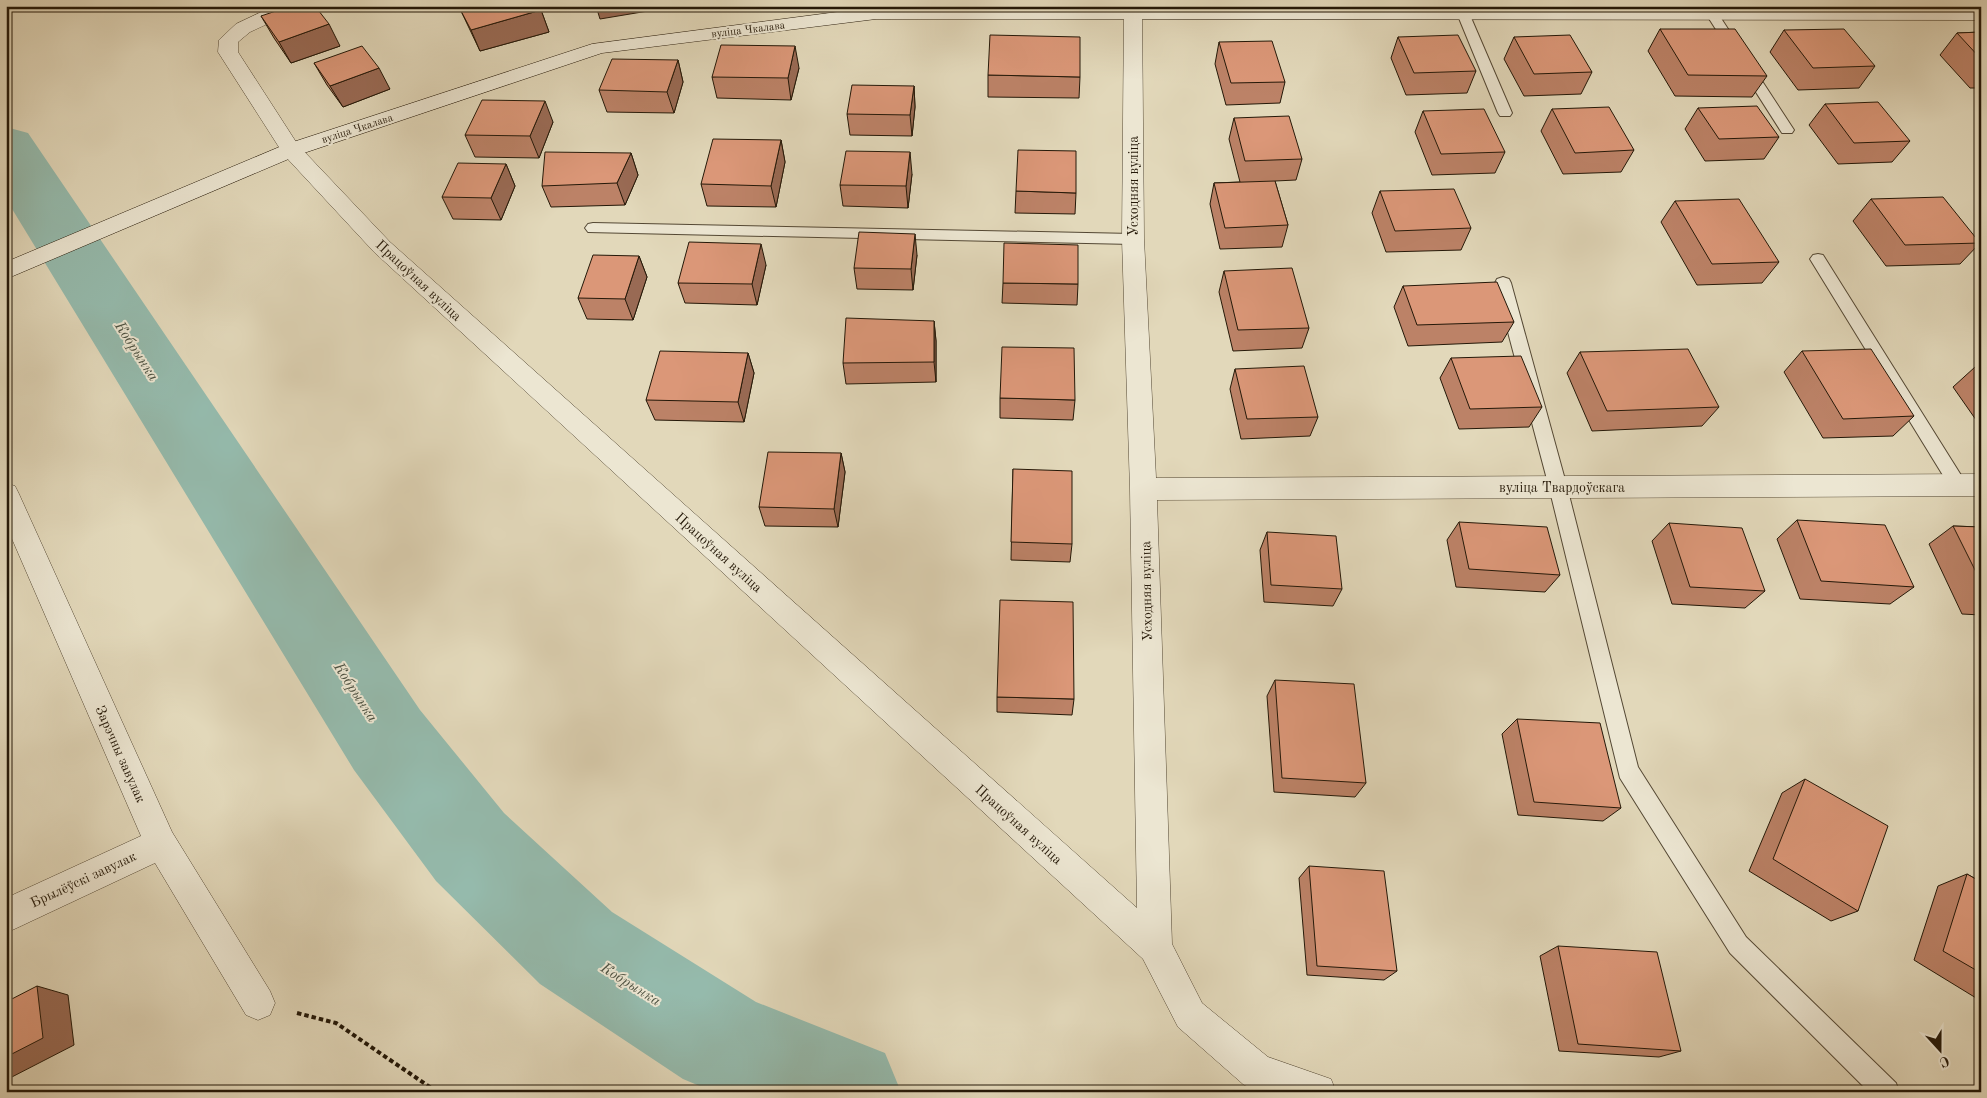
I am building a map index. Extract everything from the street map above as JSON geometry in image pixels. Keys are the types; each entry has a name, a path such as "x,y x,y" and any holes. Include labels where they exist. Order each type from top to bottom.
{"street":[{"name":"Працоўная вуліца","path":"290,6 243,28 229,40 228,52 291,150 382,247 1155,947"},
{"name":"вуліца Чкалава","path":"13,268 291,150 598,48 876,13 1133,9 1710,10 1981,13"},
{"name":"Усходняя вуліца","path":"1133,9 1133,239 1143,488 1155,947 1190,1016 1257,1072 1318,1092"},
{"name":"вуліца Твардоўскага","path":"1143,488 1969,485"},
{"name":"Зарэчны завулак","path":"6,494 161,843 258,1003"},
{"name":"Брылёўскі завулак","path":"6,916 161,843"}],"lane":[{"path":"1976,6 1981,13"},
{"path":"1461,10 1505,113"},
{"path":"1710,10 1787,130"},
{"path":"593,228 1133,239"},
{"path":"1818,259 1969,485"},
{"path":"1503,283 1558,487 1628,771 1738,945 1887,1092"}],"path":[{"path":"258,1003 336,1023 437,1092"}],"building":[{"path":"291,6 315,6 329,24 279,42 261,16"},
{"path":"470,6 539,6 541,10 471,30 460,9"},
{"path":"1660,29 1735,29 1767,76 1688,75"},
{"path":"1844,29 1875,66 1813,68 1784,30"},
{"path":"1981,32 1981,59 1957,33"},
{"path":"990,35 1080,37 1080,77 988,75"},
{"path":"1458,35 1476,71 1414,73 1398,37"},
{"path":"1570,35 1592,72 1534,74 1514,37"},
{"path":"1272,41 1285,82 1231,83 1219,42"},
{"path":"721,45 795,46 788,78 712,77"},
{"path":"362,46 379,68 330,86 314,63"},
{"path":"612,59 678,60 667,92 599,90"},
{"path":"852,85 914,86 910,115 847,114"},
{"path":"482,100 545,101 530,136 465,135"},
{"path":"1878,102 1910,141 1854,143 1825,104"},
{"path":"1757,106 1779,137 1719,139 1698,108"},
{"path":"1609,107 1634,150 1575,153 1552,109"},
{"path":"1484,109 1505,152 1441,154 1423,111"},
{"path":"1289,116 1302,159 1245,161 1234,118"},
{"path":"713,139 781,140 771,186 701,184"},
{"path":"1018,150 1076,151 1076,193 1016,191"},
{"path":"846,151 910,152 906,186 840,185"},
{"path":"545,152 631,153 617,183 542,186"},
{"path":"458,163 506,164 491,198 442,197"},
{"path":"1275,181 1288,225 1225,228 1214,183"},
{"path":"1454,189 1471,228 1395,231 1380,191"},
{"path":"1943,197 1980,243 1905,245 1871,199"},
{"path":"1739,199 1779,262 1712,264 1675,201"},
{"path":"859,232 915,234 911,269 854,268"},
{"path":"689,242 761,244 752,284 678,283"},
{"path":"1004,243 1078,245 1078,284 1003,283"},
{"path":"593,255 639,256 625,299 578,298"},
{"path":"1292,268 1309,328 1238,330 1224,271"},
{"path":"1497,282 1514,322 1417,325 1403,286"},
{"path":"846,318 934,321 934,362 843,363"},
{"path":"1002,347 1074,348 1075,400 1000,398"},
{"path":"1688,349 1719,407 1607,411 1580,352"},
{"path":"1871,349 1914,416 1843,419 1802,351"},
{"path":"660,351 748,353 738,402 646,400"},
{"path":"1521,356 1542,407 1470,409 1451,358"},
{"path":"1304,366 1318,417 1247,419 1235,369"},
{"path":"1975,367 1981,367 1981,374"},
{"path":"768,452 841,453 834,509 759,507"},
{"path":"1013,469 1072,471 1072,544 1011,542"},
{"path":"1797,520 1885,525 1914,587 1821,581"},
{"path":"1459,522 1547,527 1560,575 1469,569"},
{"path":"1669,523 1742,528 1765,591 1690,587"},
{"path":"1953,526 1981,527 1981,582"},
{"path":"1267,532 1336,536 1342,589 1271,585"},
{"path":"1000,600 1073,602 1074,699 997,697"},
{"path":"1275,680 1354,684 1366,783 1282,778"},
{"path":"1517,719 1600,723 1621,808 1534,802"},
{"path":"1805,779 1888,826 1858,911 1773,859"},
{"path":"1309,866 1384,871 1397,971 1317,966"},
{"path":"1967,874 1981,882 1981,973 1943,951"},
{"path":"1558,946 1657,952 1681,1051 1578,1044"},
{"path":"37,986 43,1038 6,1057 6,1002"}],"waterway":[{"name":"Кобрынка","path":"6,147 387,740 470,847 576,948 721,1041 846,1092"}]}
